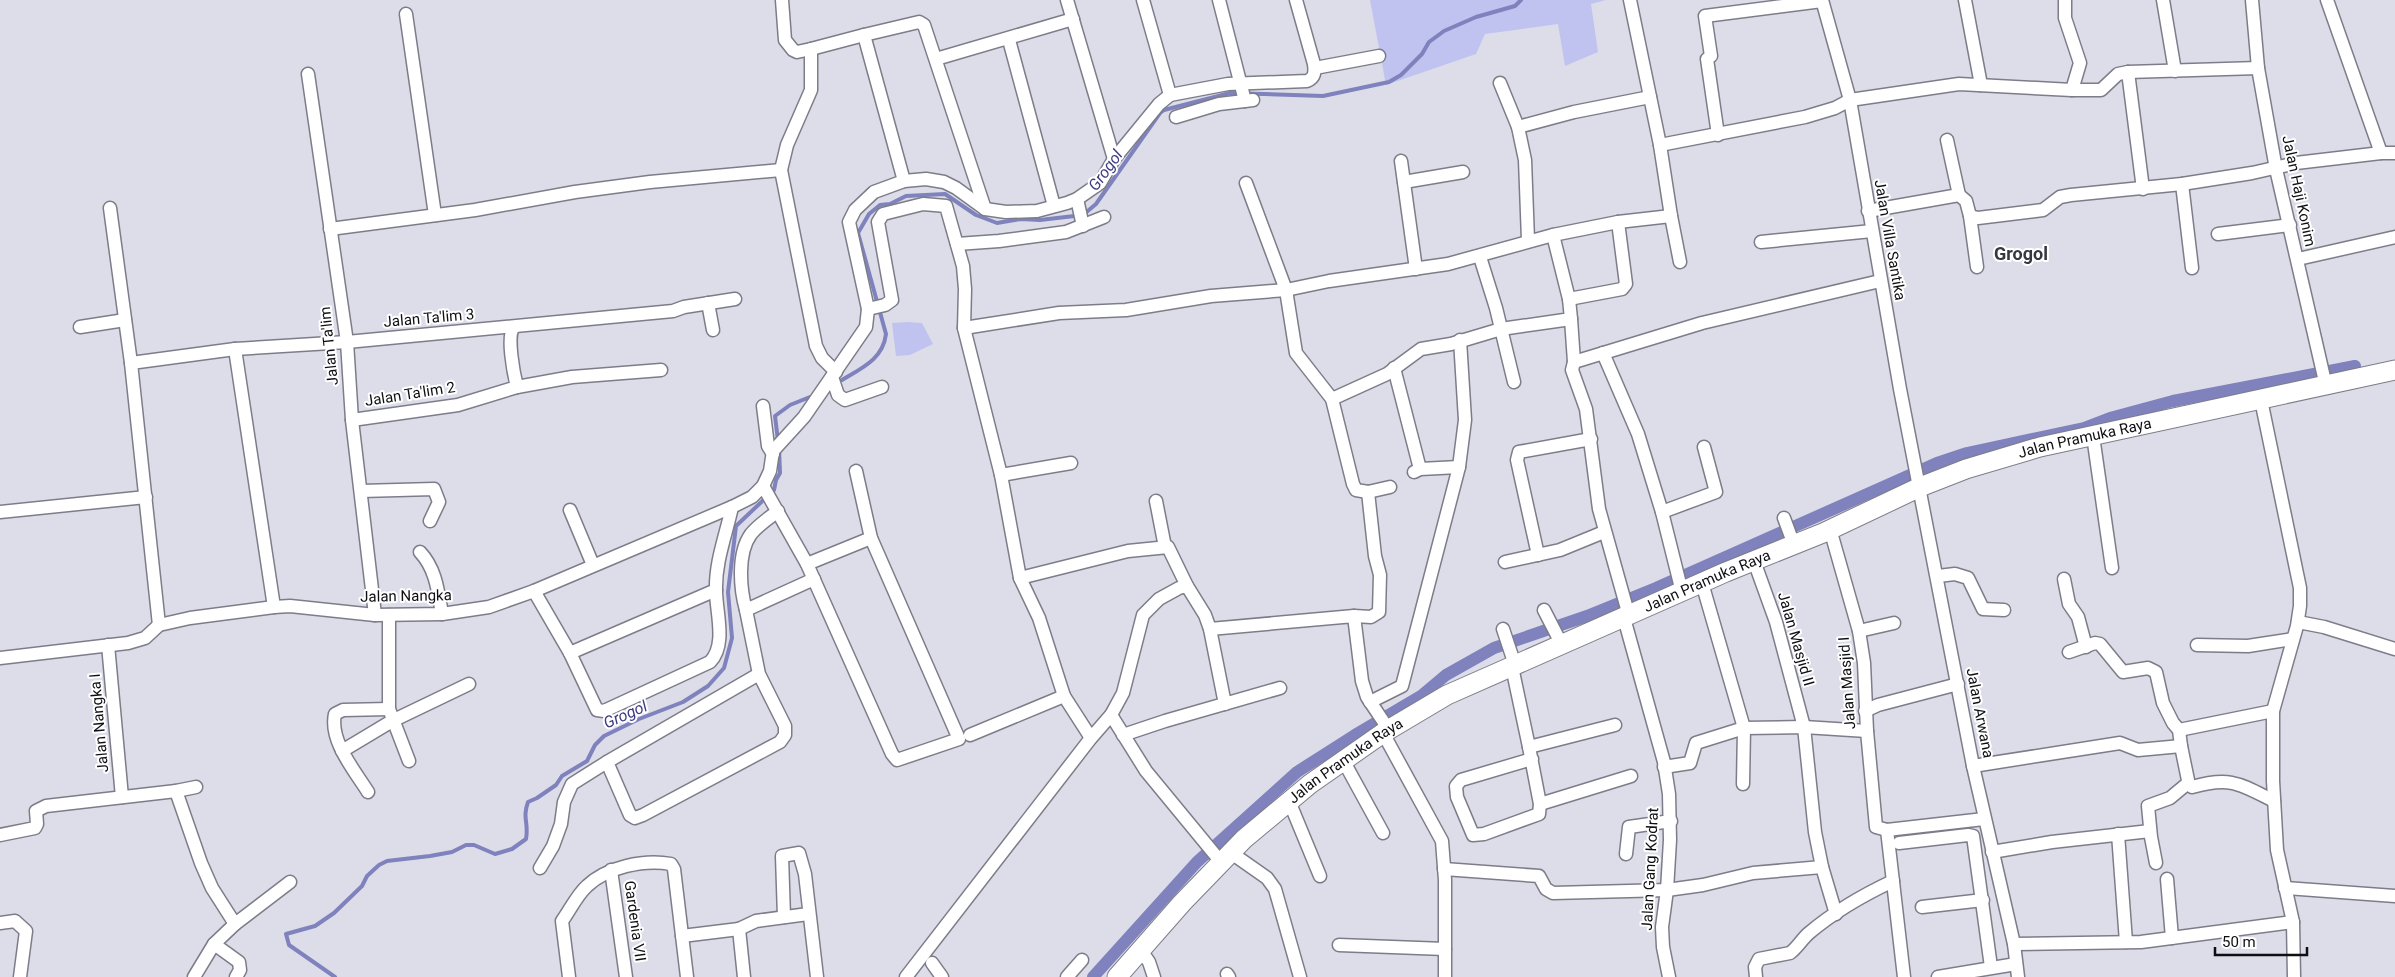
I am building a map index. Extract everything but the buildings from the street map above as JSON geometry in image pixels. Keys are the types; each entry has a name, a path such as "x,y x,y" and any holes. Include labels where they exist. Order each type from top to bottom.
{"street":[{"path":"782,0 785,40 797,52 920,23 924,25 985,210"},
{"path":"1068,0 1114,159"},
{"path":"1142,0 1170,94"},
{"path":"1176,116 1219,104 1249,100 1241,83 1219,0"},
{"path":"856,472 871,538 959,739 897,760 892,754 808,564 771,497 770,472 773,452 788,436 834,375 866,327 870,308 849,222 854,210 874,192 904,181 926,180 944,182 956,188 985,210 1006,212 1037,211 1077,199 1100,183 1114,159 1159,104 1170,94 1241,83 1307,81 1313,78 1315,68 1296,0"},
{"path":"1630,0 1660,145 1670,216 1680,262"},
{"path":"1718,135 1707,59 1711,56 1705,16 1822,0"},
{"name":"Jalan Villa Santika","path":"1822,0 1850,100 1880,281 1919,483"},
{"path":"1965,0 1981,85"},
{"path":"2065,0 2065,18 2080,63 2072,90"},
{"path":"2163,0 2175,71"},
{"name":"Jalan Haji Konim","path":"2252,0 2258,68 2276,169 2325,384"},
{"path":"2326,0 2381,153"},
{"path":"406,14 435,215"},
{"path":"936,59 1009,40 1073,19"},
{"path":"864,35 904,181"},
{"path":"1009,40 1054,206"},
{"path":"811,49 811,90 780,170 816,346 834,375 838,396 845,400 882,387"},
{"path":"1315,68 1379,56"},
{"path":"1660,145 1805,117 1835,108 1850,100 1959,84 2101,90 2118,74 2128,72 2258,68"},
{"path":"2128,72 2143,189"},
{"name":"Jalan Ta'lim","path":"308,74 347,342 352,420 375,616"},
{"path":"1500,83 1518,126 1525,160 1528,240"},
{"path":"1518,126 1650,96"},
{"path":"1947,140 1959,195 1966,201 1970,216 1977,267"},
{"path":"1970,216 1978,218 2043,210 2052,201 2066,196 2182,184 2276,169 2296,162 2395,153"},
{"path":"1401,161 1416,270"},
{"path":"330,229 435,215 575,192 780,170"},
{"path":"1404,182 1463,172"},
{"path":"1246,183 1286,290 1296,353 1332,398 1353,484 1356,490 1368,492 1390,487"},
{"path":"2182,184 2192,268"},
{"path":"1868,212 1959,195"},
{"path":"1077,199 1083,226"},
{"path":"870,308 885,305 892,300 878,222 883,214 923,204 946,206 957,244 966,290 964,328 1001,475 1020,578 1040,618 1064,696 1091,738"},
{"path":"110,208 131,363 159,625"},
{"path":"964,328 1059,313 1126,310 1211,296 1286,290 1329,281 1416,270 1480,256 1528,240 1618,222 1670,216"},
{"path":"957,244 999,242 1031,235 1066,232 1104,217"},
{"path":"1569,299 1622,289 1626,284 1618,222"},
{"path":"2218,234 2290,225"},
{"path":"1761,242 1872,231"},
{"name":"Jalan Gang Kodrat","path":"1552,235 1569,299 1574,362 1572,370 1586,409 1599,509 1604,532 1623,593 1664,767 1671,821 1668,890 1662,927 1662,947 1668,977"},
{"path":"2298,259 2395,238"},
{"path":"1480,256 1514,382"},
{"path":"1574,362 1702,323 1880,281"},
{"name":"Jalan Ta'lim 3","path":"131,363 236,349 347,342 673,311 684,306 735,299"},
{"path":"708,304 713,330"},
{"path":"1332,398 1386,374 1421,349 1501,329 1571,318"},
{"path":"80,327 125,320"},
{"path":"514,327 511,331 512,352 517,387"},
{"path":"1372,705 1402,686 1459,467 1466,420 1460,340"},
{"path":"236,349 274,607"},
{"path":"1603,353 1638,434 1662,512 1681,589"},
{"path":"1394,368 1417,471 1459,467"},
{"name":"Jalan Ta'lim 2","path":"352,420 403,411 440,408 517,387 572,377 661,370"},
{"name":"Jalan Pramuka Raya","path":"1117,977 1140,948 1222,856 1289,801 1386,729 1512,661 1627,614 1681,589 1702,583 1754,561 1789,531 1830,529 1919,483 1998,460 2093,436 2395,370"},
{"path":"2261,400 2297,566 2300,598 2298,622 2273,711 2274,801 2277,850 2293,922 2294,977"},
{"path":"763,406 768,446 773,452"},
{"path":"2093,436 2112,568"},
{"path":"1538,555 1517,460 1519,452 1591,439"},
{"path":"1662,512 1716,492 1704,447"},
{"path":"1001,475 1071,463"},
{"name":"Jalan Arwana","path":"1919,483 1973,766 2014,944 2018,977"},
{"path":"360,491 434,489 439,502 430,521"},
{"path":"1210,629 1354,616 1371,617 1379,612 1380,575 1375,556 1368,492"},
{"path":"0,512 146,497"},
{"name":"Jalan Nangka","path":"0,658 108,645 145,638 159,625 190,618 274,607 290,606 375,616 442,614 489,606 534,591 732,508 752,497 771,497"},
{"path":"607,762 630,815 635,818 780,742 784,735 785,726 759,674 742,597 744,546 771,497"},
{"path":"1156,501 1165,547"},
{"path":"534,591 570,652 597,710 604,711 710,662 716,656 719,634 716,590 722,544 732,508"},
{"path":"570,510 593,565"},
{"name":"Jalan Masjid I","path":"1830,529 1860,630 1864,663 1865,711 1874,821 1880,830 1887,830"},
{"path":"1505,562 1560,550 1604,532"},
{"path":"808,564 871,538"},
{"path":"1020,578 1128,552 1165,547 1170,550 1187,586 1205,615 1210,629 1225,704"},
{"path":"420,552 430,562 434,573 442,614"},
{"name":"Jalan Masjid II","path":"1754,561 1771,607 1804,727 1813,816 1822,867 1836,914"},
{"path":"1938,576 1955,574 1968,578 1983,609 2004,610"},
{"path":"746,610 814,579"},
{"path":"2064,579 2069,604 2078,617 2086,647"},
{"path":"1702,583 1744,728 1743,784"},
{"path":"906,977 1091,738 1111,715 1123,693 1143,615 1159,599 1179,588 1187,586"},
{"path":"570,652 716,590"},
{"path":"1544,610 1560,641"},
{"path":"389,615 391,715 409,761"},
{"path":"1354,616 1362,681 1372,705 1442,841 1446,977"},
{"path":"2298,622 2324,627 2395,650"},
{"path":"1860,630 1894,623"},
{"path":"1505,632 1531,753 1540,804 1539,814 1484,834 1473,835 1457,797 1456,786 1461,780 1531,753 1615,725"},
{"path":"2197,645 2248,646 2293,640"},
{"path":"2069,652 2094,643 2100,644 2123,672 2148,668 2156,672 2163,703 2173,724 2179,730 2188,783 2192,787 2212,783 2234,782 2274,801"},
{"name":"Jalan Nangka I","path":"108,645 122,798"},
{"path":"540,868 558,832 564,802 572,784 759,674"},
{"path":"342,751 391,715 469,684"},
{"path":"1865,711 1878,705 1958,684"},
{"path":"1123,735 1280,688"},
{"path":"970,735 1064,696"},
{"path":"368,792 342,751 334,723 336,714 343,710 391,715"},
{"path":"2179,730 2273,711"},
{"path":"1111,715 1146,771 1203,842 1222,856 1267,878 1275,889 1300,977"},
{"path":"1664,767 1690,763 1696,744 1744,728 1804,727 1867,731"},
{"path":"1973,766 2120,743 2138,750 2181,746"},
{"path":"1343,760 1383,833"},
{"path":"1540,804 1631,776"},
{"path":"2156,863 2148,806 2170,798 2188,783"},
{"path":"0,835 35,828 37,824 36,811 38,808 196,787"},
{"path":"176,791 201,863 212,888 234,924"},
{"path":"1289,801 1320,876"},
{"path":"1904,977 1887,830 1984,819"},
{"path":"1626,854 1629,827 1671,821"},
{"path":"1992,852 2150,831"},
{"path":"2118,834 2126,942"},
{"path":"1899,843 1971,835 1983,900 1991,967"},
{"path":"784,917 782,856 799,853 805,874 808,914 817,977"},
{"path":"569,977 562,921 586,886 611,870 657,862 671,864 674,869 687,977"},
{"path":"1444,869 1539,876 1546,889 1554,893 1668,890 1752,873 1822,867"},
{"name":"Gardenia VII","path":"611,870 626,977"},
{"path":"2167,879 2172,938"},
{"path":"1756,977 1755,967 1759,959 1790,953 1810,932 1864,894 1893,881"},
{"path":"194,977 214,944 234,924 290,882"},
{"path":"2285,888 2395,896"},
{"path":"1922,907 1983,900"},
{"path":"682,936 739,928 756,922 808,914"},
{"path":"0,923 15,921 26,931 20,977"},
{"path":"2014,944 2126,942 2293,922"},
{"path":"739,928 744,977"},
{"path":"214,944 239,962 240,970 236,977"},
{"path":"1339,945 1445,949"},
{"path":"1140,948 1149,962 1154,977"},
{"path":"1067,977 1082,960"},
{"path":"932,963 942,977"},
{"path":"1938,977 2016,964"}],"shaded area":[{"path":"1370,0 1606,0 1591,4 1598,52 1565,66 1558,24 1485,34 1476,54 1386,85"},
{"path":"892,323 922,323 933,344 910,355 896,356"}],"waterway":[{"name":"Grogol","path":"842,380 864,367 876,356 881,350 886,334 858,233 869,214 880,205 890,204 906,196 945,194 976,215 997,223 1021,219 1040,220 1083,215 1096,204 1164,110 1230,93 1323,96 1389,82 1401,75 1422,54 1429,42 1444,31 1476,17 1515,6 1521,0"},
{"path":"1093,977 1197,862 1297,772 1421,696 1446,675 1494,648 1587,616 1656,588 1937,463 1967,453 2084,428 2110,418 2173,401 2355,366"},
{"name":"Grogol","path":"778,441 775,416 790,405 810,397"},
{"name":"Grogol","path":"335,977 289,945 286,934 315,926 334,913 362,886 367,876 379,865 387,861 452,852 466,845 474,845 495,854 512,849 526,839 528,802 556,785 562,776 587,761 595,745 604,736 639,719 683,702 708,686 724,668 732,638 728,592 736,526 774,490 780,473 779,448"}],"district":[{"name":"Grogol","path":"2021,254"}]}
